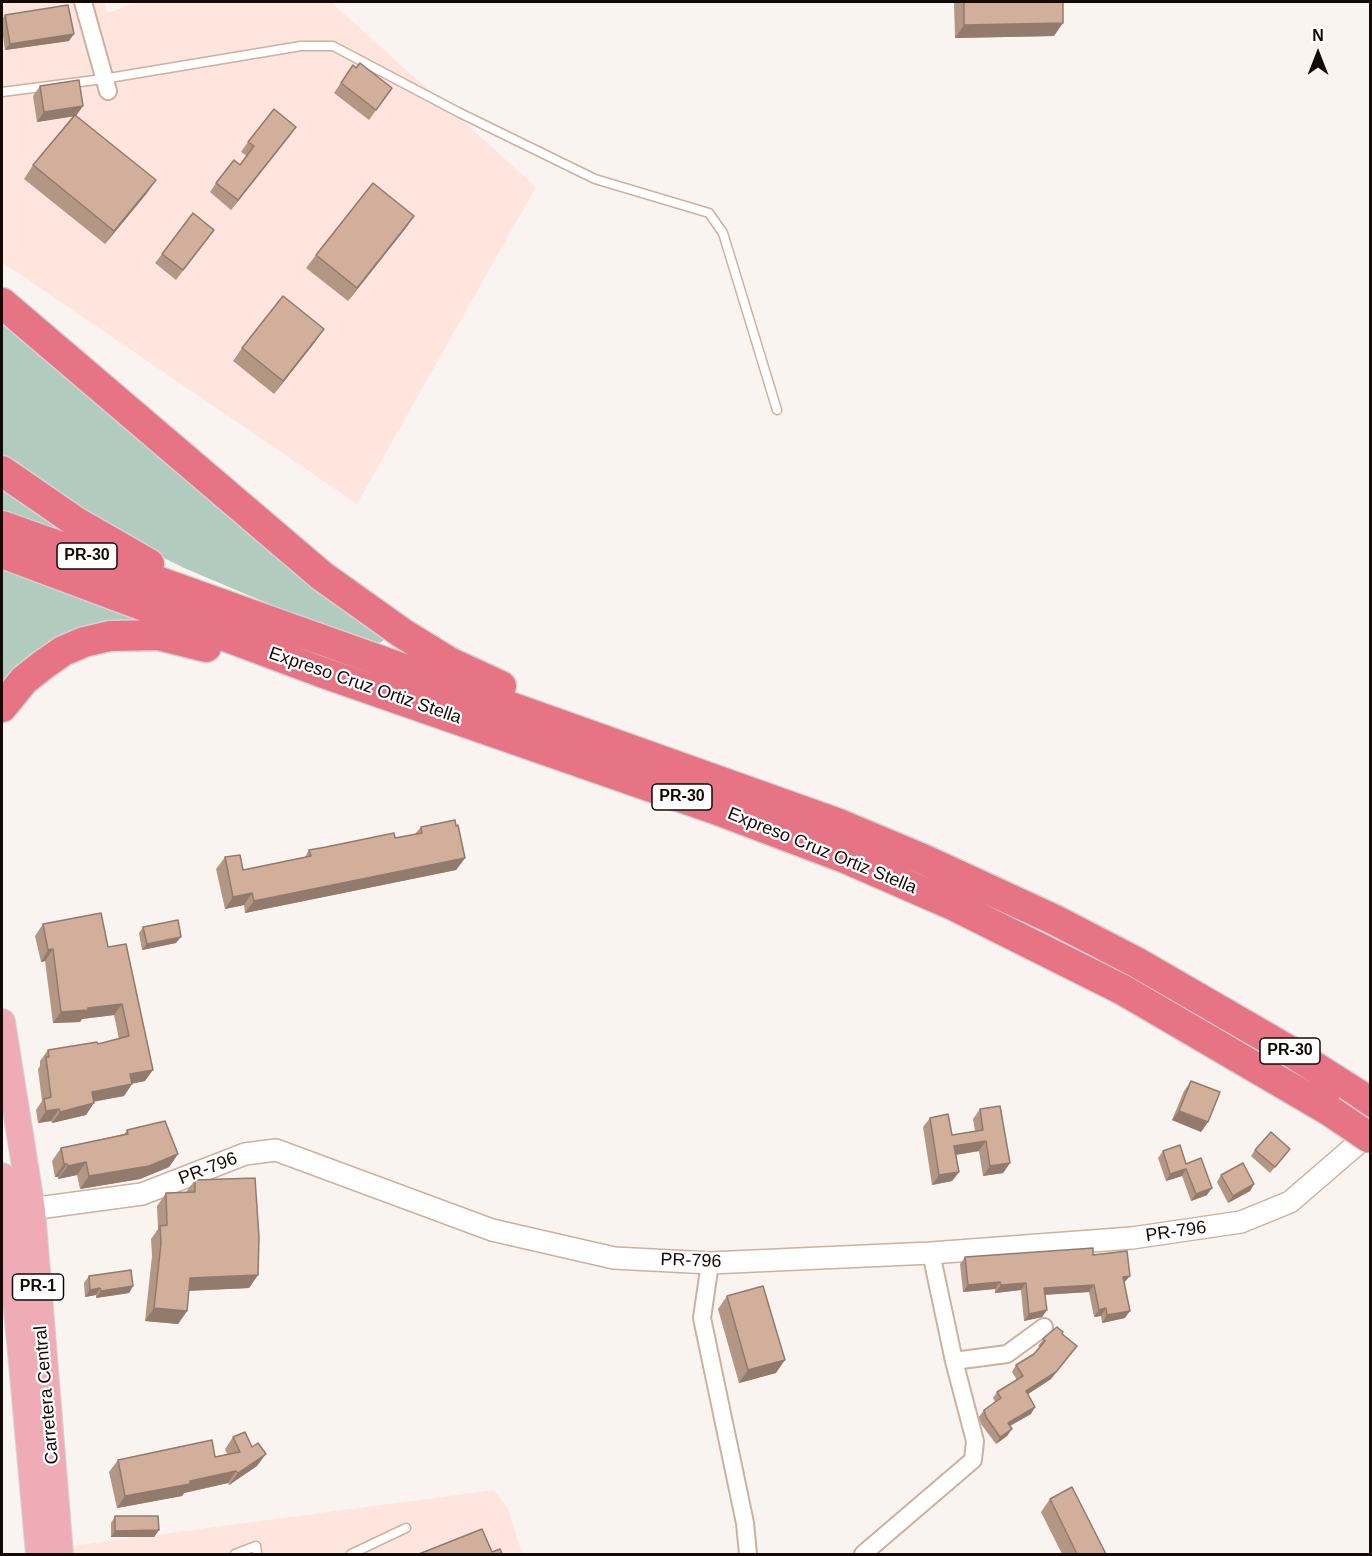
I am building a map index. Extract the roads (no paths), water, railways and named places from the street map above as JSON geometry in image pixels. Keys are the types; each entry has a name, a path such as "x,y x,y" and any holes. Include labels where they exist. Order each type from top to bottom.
{"highway":[{"path":"2,303 322,576 402,633 450,662 512,691 610,743"},
{"path":"2,471 76,522 151,565 172,587"},
{"name":"Expreso Cruz Ortiz Stella","path":"2,526 839,824 979,884 1136,962 1271,1039 1362,1096"},
{"name":"Expreso Cruz Ortiz Stella","path":"2,553 321,672 705,805 867,867 954,906 1113,985 1208,1038 1371,1138"},
{"path":"2,707 24,680 42,664 84,642 110,636 158,635 210,647 249,661 321,672"}],"main road":[{"name":"Carretera Central","path":"2,1022 19,1211 60,1554"},
{"name":"Carretera Central","path":"2,1176 19,1211 39,1554"}],"street":[{"path":"83,2 106,85"},
{"name":"PR-796","path":"19,1211 142,1194 245,1154 276,1150 492,1230 614,1258 710,1263 931,1253 1132,1238 1241,1222 1290,1202 1371,1133"},
{"path":"863,1554 973,1460 975,1442 954,1361 931,1253"},
{"path":"710,1263 702,1318 746,1523 748,1554"},
{"path":"954,1361 1007,1354 1044,1327"}],"lane":[{"path":"2,92 106,85 301,46 333,46 460,113 595,179 709,213 723,233 777,410"},
{"path":"351,1554 406,1528"},
{"path":"235,1554 256,1546 257,1554"}]}
